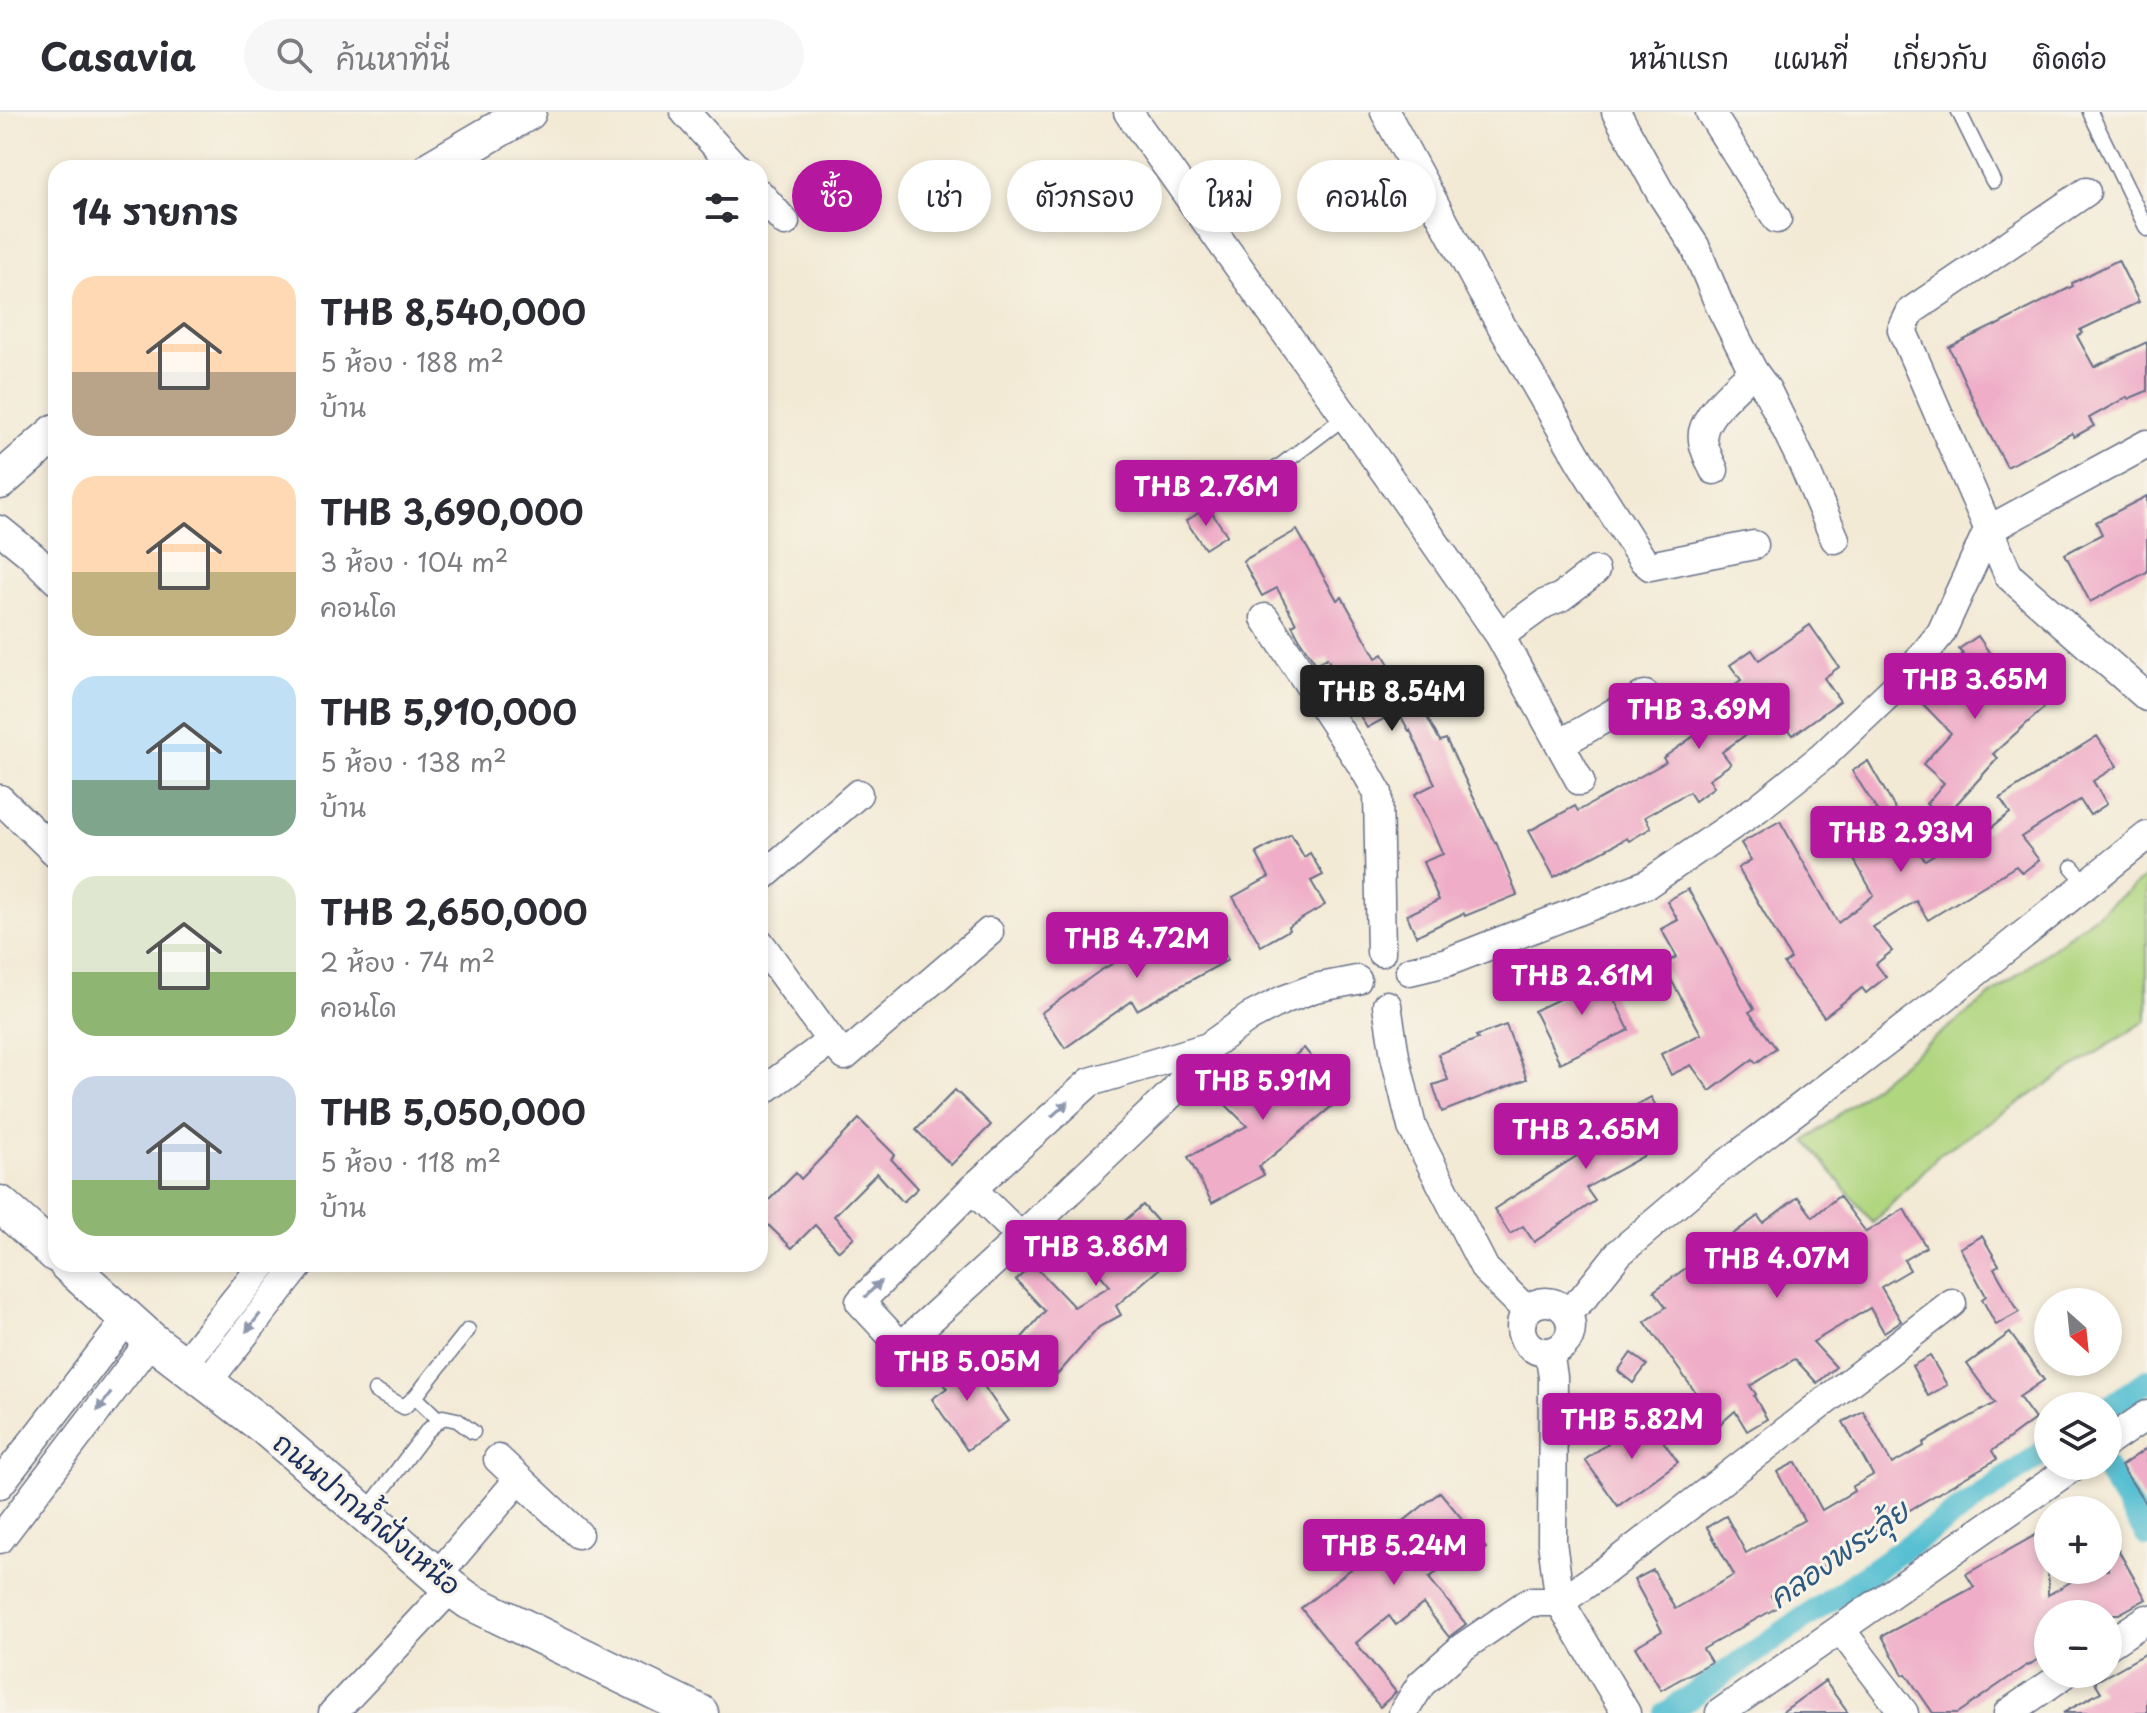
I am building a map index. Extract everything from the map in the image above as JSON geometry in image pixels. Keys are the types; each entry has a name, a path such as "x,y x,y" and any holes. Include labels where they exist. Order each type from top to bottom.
{"street":[{"path":"446,160 528,112"},
{"path":"685,112 729,160"},
{"path":"1128,112 1500,636 1580,781"},
{"path":"1385,112 1482,292 1581,463 1642,559 1650,566 1754,545"},
{"path":"1616,112 1660,192 1695,246 1719,304 1753,371 1767,390 1802,462 1835,539"},
{"path":"1710,112 1777,219"},
{"path":"2086,192 1911,311 1902,330 2009,576 2147,697"},
{"path":"768,203 785,222"},
{"path":"1714,470 1702,434 1711,415 1753,371"},
{"path":"0,481 48,439"},
{"path":"1410,971 1475,952 1647,884 1758,808 1822,757 1903,680 1941,633 1988,530 2147,444"},
{"path":"0,530 48,572"},
{"path":"1500,636 1595,571"},
{"path":"1265,618 1378,793 1381,952"},
{"path":"1560,744 1645,695"},
{"path":"768,872 858,794"},
{"path":"0,799 48,845"},
{"path":"1567,1312 1583,1298 1619,1253 1705,1180 1944,998 2079,875 2147,836"},
{"path":"768,954 845,1056 989,932"},
{"path":"1381,952 1401,957 1410,971 1411,986 1394,1004 1370,1002 1359,989 1357,980 1362,963 1369,956 1381,952"},
{"path":"1208,1047 1090,1082 972,1189 860,1302 901,1346 1174,1091 1208,1047 1250,1017 1283,1000 1315,988 1357,980"},
{"path":"1387,1005 1395,1056 1412,1127 1485,1269 1526,1310"},
{"path":"768,1087 831,1041"},
{"path":"972,1189 1021,1237"},
{"path":"0,1204 48,1247"},
{"name":"ถนนปากน้ำฝั่งเหนือ","path":"76,1272 140,1329 266,1428 469,1601 700,1713"},
{"path":"196,1373 259,1272"},
{"path":"196,1373 292,1272"},
{"path":"1545,1301 1554,1302 1567,1312 1571,1329 1564,1344 1549,1352 1532,1349 1522,1336 1521,1320 1526,1310 1545,1301"},
{"path":"1403,1713 1421,1684 1463,1647 1529,1602 1560,1602 1606,1570 1952,1303"},
{"path":"0,1484 140,1329"},
{"path":"0,1539 140,1329"},
{"path":"1549,1352 1553,1377 1552,1542 1560,1602 1622,1706"},
{"path":"2122,1432 2147,1415"},
{"path":"498,1459 578,1534"},
{"path":"333,1713 444,1582 519,1479"},
{"path":"1720,1713 2054,1480"},
{"path":"2122,1636 2147,1619"},
{"path":"1841,1630 1904,1713"},
{"path":"2008,1713 2045,1688"}],"lane":[{"path":"1959,112 1993,181"},
{"path":"2090,112 2147,229"},
{"path":"1272,472 1346,416"},
{"path":"375,1391 404,1407 468,1330"},
{"path":"415,1397 439,1420"},
{"path":"365,1513 427,1431 439,1420 443,1417 457,1420 473,1432"}],"green space":[{"path":"2147,876 2147,1020 1940,1154 1873,1223 1806,1141 1906,1060"}],"building":[{"path":"2118,260 2139,302 2080,330 2082,333 2077,336 2094,367 2147,342 2147,391 2127,397 2089,418 2094,426 2074,437 2072,433 2007,467 1949,347 2073,286 2072,283"},
{"path":"2147,496 2147,572 2090,602 2065,554 2102,534 2096,522"},
{"path":"1208,507 1227,535 1205,549 1186,521"},
{"path":"1297,530 1337,600 1342,597 1376,658 1383,654 1409,699 1415,695 1440,741 1446,739 1496,842 1517,895 1465,916 1464,913 1416,936 1407,915 1439,900 1423,862 1443,854 1415,794 1435,784 1398,711 1367,728 1327,658 1316,664 1300,640 1292,625 1296,623 1277,588 1262,596 1243,561"},
{"path":"1810,625 1839,667 1824,678 1840,701 1793,735 1776,713 1722,752 1731,764 1709,779 1714,787 1695,801 1689,792 1645,817 1651,828 1554,877 1529,831 1575,806 1578,811 1666,762 1663,758 1732,709 1721,694 1741,680 1730,665 1752,650 1759,660"},
{"path":"1978,636 2006,677 2014,670 2047,705 1993,754 1998,758 1943,819 1926,804 1944,783 1923,764 1951,733 1920,701 1963,654 1959,649"},
{"path":"2097,736 2117,766 2093,781 2107,804 2090,815 2080,800 2021,837 2039,860 2022,873 2016,866 1928,920 1916,901 1873,927 1892,951 1876,964 1886,977 1866,993 1862,988 1824,1017 1784,964 1791,959 1738,868 1751,860 1741,843 1780,821 1838,923 1874,895 1840,835 1879,813 1852,771 1868,761 1925,860 1963,837 1969,845 2010,813 2000,798"},
{"path":"1291,834 1304,857 1310,853 1323,875 1311,881 1325,905 1261,946 1233,897 1269,877 1256,853"},
{"path":"1688,889 1754,1009 1749,1012 1776,1048 1756,1063 1753,1059 1710,1091 1691,1065 1671,1075 1661,1054 1701,1034 1663,965 1677,957 1661,929 1678,920 1667,901"},
{"path":"1203,914 1228,960 1137,1010 1132,1001 1065,1048 1041,1013 1101,970"},
{"path":"1598,966 1629,1030 1560,1063 1534,1011 1572,993 1567,981"},
{"path":"1506,1025 1527,1079 1442,1112 1433,1085 1448,1080 1438,1054"},
{"path":"1304,1048 1344,1096 1259,1167 1264,1175 1212,1203 1188,1157 1247,1126 1208,1087 1225,1069 1245,1089 1265,1071 1270,1077"},
{"path":"955,1090 991,1125 951,1165 916,1130"},
{"path":"1651,1097 1674,1139 1586,1188 1595,1201 1534,1242 1523,1226 1510,1234 1494,1209 1594,1145 1587,1132"},
{"path":"859,1119 895,1155 891,1159 918,1188 903,1202 877,1173 834,1216 854,1237 839,1251 815,1225 792,1248 768,1225 768,1201 796,1173 801,1179"},
{"path":"1839,1196 1866,1232 1904,1209 1926,1247 1904,1260 1910,1270 1881,1287 1901,1321 1884,1332 1870,1308 1813,1342 1836,1367 1817,1383 1795,1359 1750,1386 1767,1419 1747,1431 1735,1411 1719,1425 1645,1322 1666,1307 1654,1291 1758,1216 1763,1223 1798,1197 1813,1217"},
{"path":"1143,1205 1182,1249 1116,1306 1121,1315 1099,1327 1058,1374 1019,1341 1045,1311 1016,1280 1033,1264 1074,1307 1110,1286 1084,1256"},
{"path":"1982,1236 1999,1265 1994,1268 2019,1312 1996,1325 1982,1299 1986,1296 1960,1248"},
{"path":"2010,1333 2034,1366 2034,1376 2041,1376 2044,1380 2019,1397 2034,1420 1992,1451 1997,1459 1848,1546 1851,1550 1771,1596 1778,1607 1703,1649 1711,1662 1661,1690 1635,1647 1662,1631 1634,1580 1653,1570 1675,1609 1734,1575 1707,1527 1726,1516 1746,1553 1804,1520 1777,1472 1796,1462 1822,1510 1854,1491 1852,1487 1873,1475 1843,1422 1863,1411 1892,1464 1995,1403 1967,1364"},
{"path":"960,1352 1008,1421 967,1450 932,1399 947,1388 934,1370"},
{"path":"1631,1353 1647,1365 1633,1383 1618,1371"},
{"path":"1930,1356 1947,1385 1928,1396 1912,1366"},
{"path":"1645,1416 1678,1462 1618,1506 1585,1460"},
{"path":"2147,1448 2147,1505 2122,1468"},
{"path":"1440,1492 1486,1548 1469,1561 1463,1552 1429,1578 1466,1624 1449,1637 1423,1604 1396,1625 1389,1616 1356,1643 1396,1692 1380,1707 1301,1608 1378,1548 1375,1544"},
{"path":"2034,1536 2034,1584 2048,1584 2048,1595 2067,1584 2122,1584 2122,1557 2146,1599 2122,1612 2122,1600 2034,1600 2034,1662 1958,1713 1933,1713 1906,1674 1903,1675 1882,1636 1974,1587 1966,1574"},
{"path":"2147,1653 2147,1713 2063,1713 2101,1692 2099,1688 2122,1688 2122,1667"},
{"path":"1825,1681 1848,1713 1781,1713"}],"waterway":[{"name":"คลองพระลุ้ย","path":"2122,1398 2147,1381"},
{"name":"คลองพระลุ้ย","path":"1667,1713 2034,1459"},
{"path":"2113,1480 2147,1535"}]}
